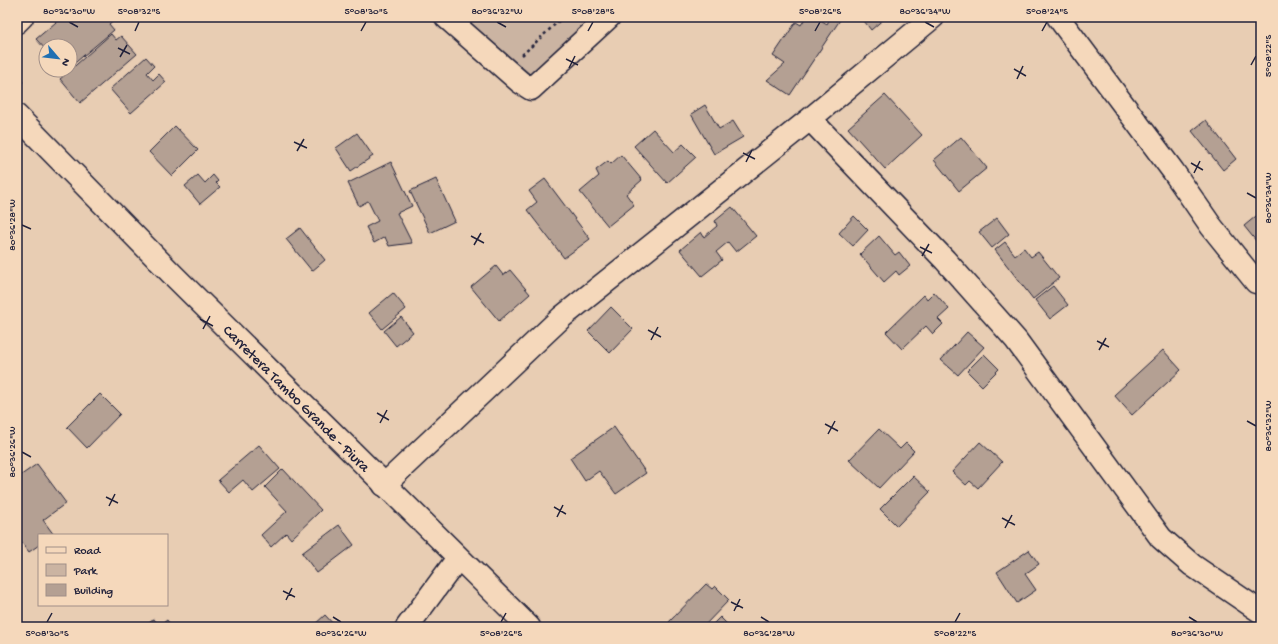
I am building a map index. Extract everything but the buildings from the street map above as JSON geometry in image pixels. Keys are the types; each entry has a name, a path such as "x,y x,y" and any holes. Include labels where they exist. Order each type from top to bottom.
{"street":[{"path":"17,22 22,17"},
{"path":"446,17 520,82 531,89 609,17"},
{"path":"384,485 562,317 810,119 932,17"},
{"path":"1058,17 1173,171 1211,226 1256,282"},
{"name":"Carretera Tambo Grande - Piura","path":"17,116 174,276 529,627"},
{"path":"810,119 945,260 1016,340 1161,538 1192,565 1261,612"},
{"path":"407,627 458,558"},
{"path":"1257,627 1261,618"}],"path":[{"path":"519,58 563,17"}],"green space":[{"path":"464,17 593,17 530,74"}]}
